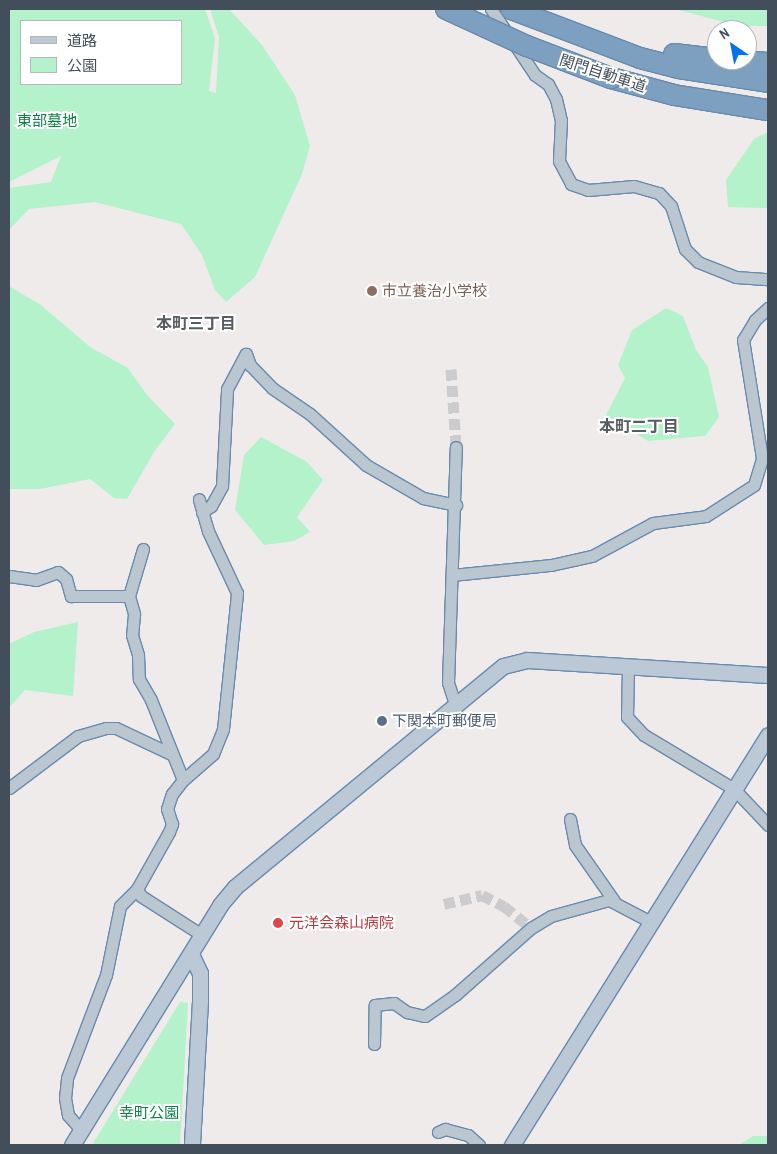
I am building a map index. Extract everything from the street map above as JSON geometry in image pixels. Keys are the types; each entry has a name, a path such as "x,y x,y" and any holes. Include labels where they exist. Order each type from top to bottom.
{"highway":[{"name":"関門自動車道","path":"446,9 527,46 612,78 674,95 768,110"},
{"name":"関門自動車道","path":"511,9 605,46 671,66 768,82"},
{"path":"539,21 638,48 707,58"}],"street":[{"path":"491,9 535,75 548,84 556,99 561,120 559,161 571,184 588,190 634,186 659,193 671,206 685,248 698,262 736,277 768,279"},
{"path":"452,575 551,565 592,556 654,523 706,516 754,485 762,458 743,340 755,320 768,308"},
{"path":"202,512 211,506 222,486 227,389 246,354 250,365 272,388 310,414 366,465 423,498 456,505"},
{"path":"455,704 448,683 456,505 456,447"},
{"path":"81,1130 68,1115 65,1098 67,1078 106,975 120,906 137,890 169,832 172,824 167,809 172,794 183,780 213,754 223,729 237,593 202,512 199,499"},
{"path":"143,550 129,596 134,614 132,635 138,655 139,679 165,732 171,754 183,780"},
{"path":"9,576 36,580 58,572 66,579 71,596 129,596"},
{"path":"72,1145 220,905 251,871 455,704 513,661 768,674"},
{"path":"628,666 627,717 644,735 734,789 768,825"},
{"path":"9,788 78,736 106,728 116,728 171,754"},
{"path":"512,1145 768,736"},
{"path":"570,819 575,845 614,901 651,922"},
{"path":"137,890 141,896 202,935"},
{"path":"374,1044 375,1005 394,1003 407,1012 425,1016 455,995 544,920 567,910 614,901"},
{"path":"191,954 200,972 192,1145"},
{"path":"438,1132 445,1129 468,1135 479,1145"}],"green space":[{"name":"東部墓地","path":"9,9 205,9 215,38 209,91 216,93 219,37 210,9 229,9 262,45 295,95 310,146 302,174 255,277 226,302 215,290 202,255 181,224 95,202 29,209 9,230 9,188 51,182 61,156 9,182"},
{"path":"675,9 768,9 768,26 757,26 757,20 716,20"},
{"path":"768,132 768,208 728,207 726,180 754,139"},
{"path":"9,286 41,305 90,347 128,368 147,395 175,424 154,452 127,499 114,498 90,479 40,489 9,489"},
{"path":"666,308 683,316 696,350 708,367 719,417 705,436 648,441 606,415 625,378 618,365 632,330"},
{"path":"261,437 307,462 323,480 297,517 310,532 294,541 264,545 235,510 244,455"},
{"path":"78,622 73,696 25,690 9,708 9,644 34,632"},
{"name":"幸町公園","path":"180,1002 188,1003 180,1145 92,1145"},
{"path":"753,1136 768,1136 768,1145 739,1145"}],"tunnel":[{"path":"451,369 456,447"},
{"path":"444,904 482,895 504,906 531,928"}],"place":[{"name":"市立養治小学校","path":"372,291"},
{"name":"下関本町郵便局","path":"382,721"},
{"name":"元洋会森山病院","path":"278,923"}],"district":[{"name":"本町三丁目","path":"196,323"},
{"name":"本町二丁目","path":"639,426"}]}
